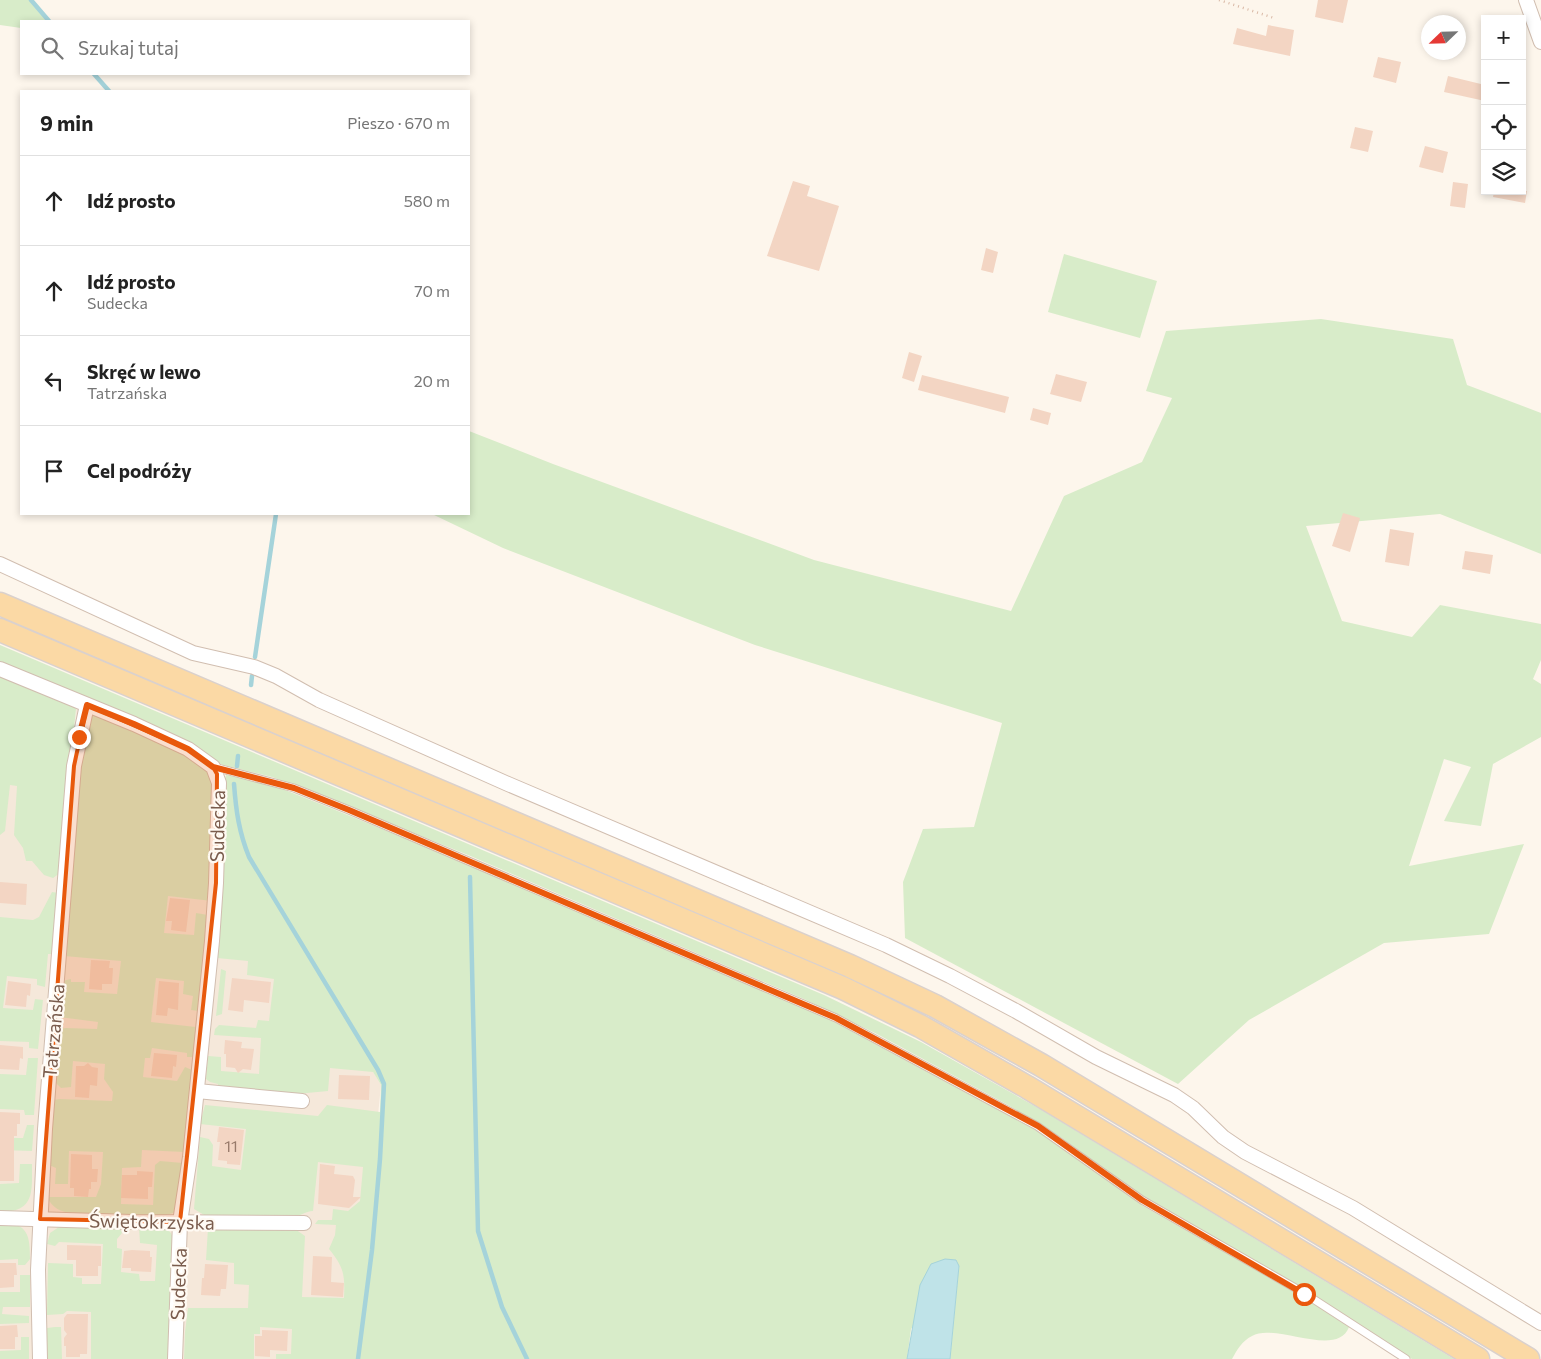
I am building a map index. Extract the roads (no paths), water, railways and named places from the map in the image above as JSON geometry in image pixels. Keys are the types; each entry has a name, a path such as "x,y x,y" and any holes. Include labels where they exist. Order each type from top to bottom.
{"main road":[{"path":"0,604 832,958 935,1006 1041,1065 1142,1125 1528,1359"},
{"path":"0,630 843,988 920,1026 1087,1122 1478,1359"}],"street":[{"path":"1526,0 1541,42"},
{"path":"0,564 193,653 254,667 276,676 319,700 490,776 886,945 950,976 1016,1010 1096,1057 1174,1095 1193,1108 1223,1137 1245,1152 1352,1208 1541,1323"},
{"name":"Sudecka","path":"0,669 134,724 188,749 213,767 219,783 212,941 190,1157 180,1222 175,1359"},
{"name":"Tatrzańska","path":"40,1359 38,1270 45,1129 73,775 79,737 87,705"},
{"path":"196,1091 302,1102"},
{"name":"Świętokrzyska","path":"0,1218 304,1223"}],"lane":[{"path":"213,767 294,788 836,1018 1038,1126 1142,1200 1304,1294 1406,1359"}],"water":[{"path":"945,1259 956,1260 959,1266 950,1359 907,1359 920,1285 931,1264"}],"waterway":[{"path":"31,0 48,20"},
{"path":"95,75 108,90"},
{"path":"255,657 276,515"},
{"path":"251,685 252,676"},
{"path":"237,766 238,756"},
{"path":"234,784 238,821 249,857 378,1070 384,1084 372,1250 358,1359"},
{"path":"470,877 478,1231 502,1307 527,1359"}]}
